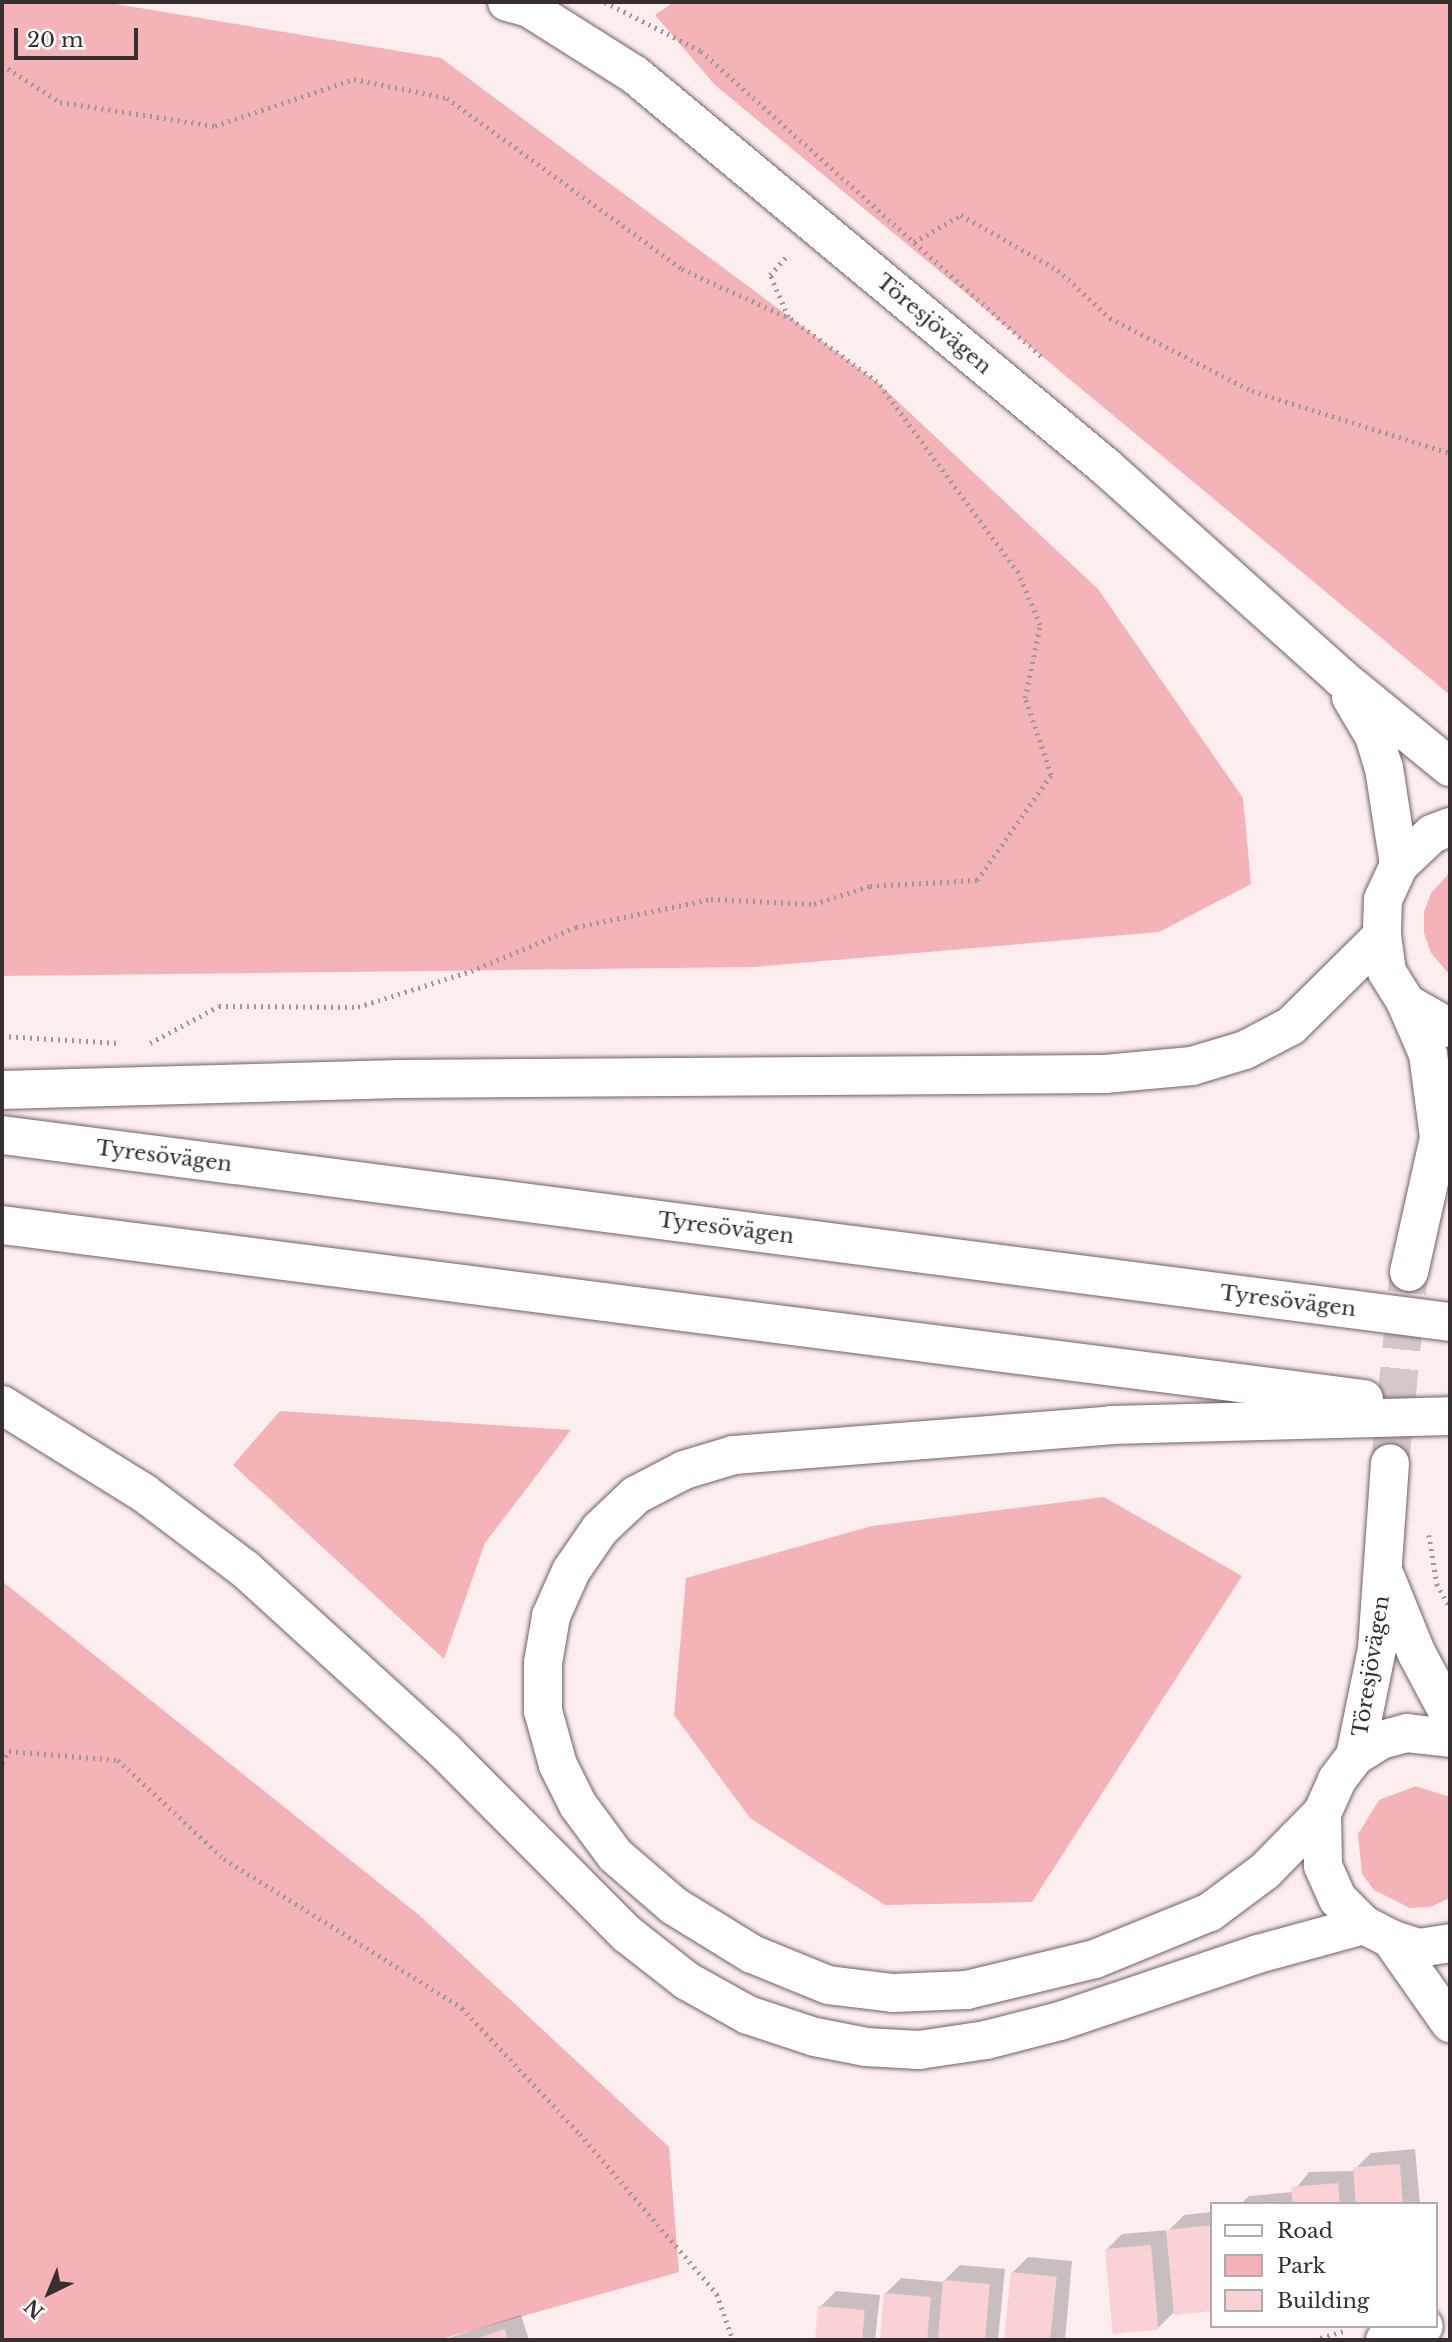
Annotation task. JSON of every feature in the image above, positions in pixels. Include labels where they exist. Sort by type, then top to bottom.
[{"type":"main road","name":"Töresjövägen","points":[[507,2],[529,8],[635,75],[1105,466],[1340,677],[1450,767]]},
{"type":"main road","name":"Töresjövägen","points":[[1340,677],[1377,747],[1394,816],[1399,865]]},
{"type":"main road","points":[[1409,1272],[1444,1127],[1428,1054],[1406,1003],[1387,972],[1382,936],[1383,900],[1399,865],[1432,834],[1450,827]]},
{"type":"main road","points":[[2,1090],[399,1079],[1105,1073],[1192,1066],[1245,1050],[1292,1026],[1382,936]]},
{"type":"main road","points":[[1406,1003],[1450,1028]]},
{"type":"main road","name":"Tyresövägen","points":[[2,1135],[1450,1322]]},
{"type":"main road","points":[[2,1225],[1450,1410]]},
{"type":"main road","points":[[2,1405],[144,1493],[245,1569],[444,1751],[626,1934],[687,1981],[748,2015],[815,2037],[866,2047],[919,2050],[986,2040],[1060,2021],[1258,1954],[1378,1932],[1419,1948],[1450,1943]]},
{"type":"main road","points":[[1450,1416],[1111,1425],[734,1455],[684,1470],[636,1495],[600,1529],[570,1571],[551,1616],[542,1663],[543,1711],[563,1775],[578,1805],[615,1856],[674,1906],[752,1954],[828,1984],[893,1993],[967,1990],[1095,1959],[1210,1912],[1265,1871],[1322,1813],[1337,1780],[1355,1756],[1381,1740],[1407,1733],[1450,1738]]},
{"type":"main road","name":"Töresjövägen","points":[[1355,1756],[1377,1649],[1385,1576],[1390,1463]]},
{"type":"main road","name":"Töresjövägen","points":[[1385,1576],[1416,1652],[1450,1716]]},
{"type":"main road","points":[[1322,1813],[1322,1866],[1338,1899],[1378,1932],[1450,2023]]},
{"type":"main road","points":[[1385,2340],[1418,2328]]},
{"type":"path","points":[[2,65],[60,102],[215,126],[354,79],[447,98],[682,269],[788,317],[877,382],[1018,573],[1040,625],[1024,698],[1051,775],[977,880],[870,886],[814,904],[711,899],[576,927],[471,971],[358,1007],[219,1006],[148,1045]]},
{"type":"path","points":[[915,242],[961,215],[1058,270],[1110,318],[1252,391],[1450,453]]},
{"type":"path","points":[[788,317],[770,275],[814,224]]},
{"type":"path","points":[[2,1037],[134,1044]]},
{"type":"path","points":[[1429,1531],[1437,1584],[1450,1607]]},
{"type":"path","points":[[2,1763],[9,1751],[118,1760],[224,1859],[462,2008],[580,2134],[717,2294],[733,2340]]},
{"type":"path","points":[[1314,2340],[1353,2328]]},
{"type":"green space","points":[[2,2],[104,2],[441,58],[877,382],[1098,589],[1243,798],[1251,884],[1159,932],[754,967],[2,976]]},
{"type":"green space","points":[[674,2],[1450,2],[1450,695],[715,85],[655,15]]},
{"type":"green space","points":[[1450,872],[1450,975],[1431,953],[1424,933],[1424,912],[1431,893]]},
{"type":"green space","points":[[280,1411],[571,1430],[485,1543],[444,1659],[233,1465]]},
{"type":"green space","points":[[1104,1497],[1242,1576],[1032,1902],[885,1905],[750,1818],[674,1715],[686,1578],[872,1526]]},
{"type":"green space","points":[[2,1581],[419,1915],[669,2147],[679,2272],[438,2340],[2,2340]]},
{"type":"green space","points":[[1416,1786],[1450,1797],[1450,1898],[1430,1907],[1410,1908],[1374,1890],[1362,1874],[1358,1834],[1379,1800]]},
{"type":"building","points":[[1400,2164],[1403,2202],[1356,2202],[1353,2167]]},
{"type":"building","points":[[1338,2183],[1340,2202],[1293,2202],[1291,2187]]},
{"type":"building","points":[[1210,2225],[1210,2311],[1174,2315],[1166,2230]]},
{"type":"building","points":[[1151,2245],[1158,2330],[1113,2334],[1105,2249]]},
{"type":"building","points":[[1011,2272],[1057,2277],[1050,2340],[1004,2340]]},
{"type":"building","points":[[943,2280],[990,2284],[985,2340],[938,2340]]},
{"type":"building","points":[[884,2293],[931,2297],[927,2340],[880,2340]]},
{"type":"building","points":[[818,2306],[865,2310],[862,2340],[815,2340]]},
{"type":"building","points":[[505,2329],[508,2340],[473,2340]]},
{"type":"tunnel","points":[[1390,1463],[1409,1272]]}]
